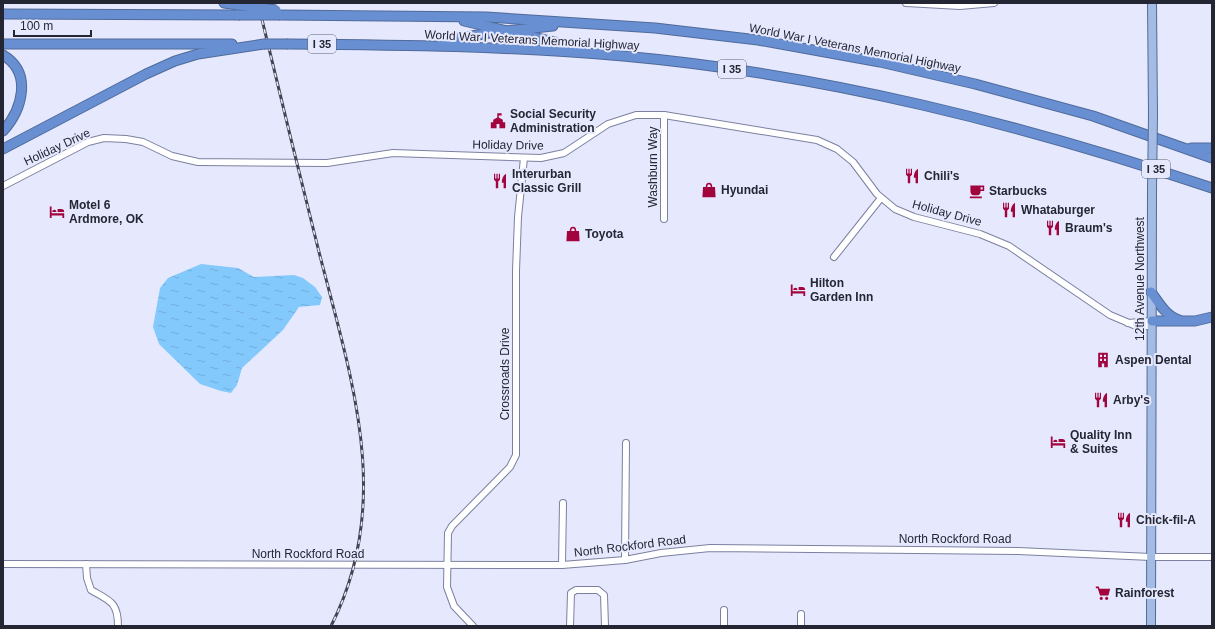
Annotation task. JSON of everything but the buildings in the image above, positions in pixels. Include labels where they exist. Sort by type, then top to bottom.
[{"type":"highway","points":[[224,3],[280,13]]},
{"type":"highway","name":"World War I Veterans Memorial Highway","points":[[3,14],[238,15],[280,13],[435,16],[655,28],[758,40],[920,71],[1093,116],[1212,158]]},
{"type":"highway","points":[[435,16],[566,45],[624,56]]},
{"type":"highway","points":[[427,45],[506,31],[563,26],[612,26]]},
{"type":"highway","name":"World War I Veterans Memorial Highway","points":[[3,44],[427,45],[503,47],[624,56],[767,75],[938,108],[1028,130],[1141,164],[1212,188]]},
{"type":"highway","points":[[3,148],[163,66],[198,54],[247,45]]},
{"type":"highway","points":[[3,55],[16,68],[20,78],[22,90],[17,111],[3,132]]},
{"type":"highway","points":[[1181,148],[1212,148]]},
{"type":"highway","points":[[1151,292],[1169,315],[1184,322]]},
{"type":"highway","points":[[1152,324],[1212,318]]},
{"type":"highway","points":[[1152,324],[1192,326],[1212,324]]},
{"type":"main road","name":"12th Avenue Northwest","points":[[1150,626],[1153,114],[1152,7]]},
{"type":"street","points":[[906,3],[960,6],[994,3]]},
{"type":"street","points":[[1147,3],[1152,7]]},
{"type":"street","name":"Holiday Drive","points":[[3,186],[88,142],[104,138],[126,139],[142,142],[172,156],[196,162],[327,163],[394,153],[541,158],[564,153],[602,128],[624,118],[636,115],[664,115],[782,133],[827,143],[853,162],[881,198],[895,209],[914,217],[977,233],[1009,246],[1110,315],[1136,326],[1152,324]]},
{"type":"street","name":"Washburn Way","points":[[664,115],[664,220]]},
{"type":"street","name":"Crossroads Drive","points":[[473,626],[454,606],[447,587],[448,533],[452,526],[510,467],[516,455],[516,263],[518,217],[524,158]]},
{"type":"street","points":[[834,257],[881,198]]},
{"type":"street","points":[[625,560],[626,443]]},
{"type":"street","points":[[562,565],[563,503]]},
{"type":"street","name":"North Rockford Road","points":[[3,564],[562,565],[625,560],[661,552],[710,548],[1018,551],[1151,557],[1212,557]]},
{"type":"street","points":[[86,564],[87,578],[91,590],[112,602],[116,608],[118,626]]},
{"type":"street","points":[[570,626],[572,594],[576,590],[598,590],[604,595],[605,626]]},
{"type":"street","points":[[724,610],[724,626]]},
{"type":"street","points":[[801,614],[801,626]]},
{"type":"water","points":[[201,264],[238,268],[254,277],[294,275],[303,278],[315,287],[322,297],[320,305],[299,307],[283,330],[242,368],[237,385],[231,393],[200,384],[159,344],[153,327],[160,288],[168,278]]},
{"type":"railway","points":[[258,3],[342,340],[353,388],[360,435],[364,483],[361,531],[350,578],[331,626]]},
{"type":"place","name":"Social Security Administration","points":[[498,121]]},
{"type":"place","name":"Chili's","points":[[912,176]]},
{"type":"place","name":"Interurban Classic Grill","points":[[500,181]]},
{"type":"place","name":"Hyundai","points":[[709,190]]},
{"type":"place","name":"Starbucks","points":[[977,191]]},
{"type":"place","name":"Whataburger","points":[[1009,210]]},
{"type":"place","name":"Motel 6 Ardmore, OK","points":[[57,212]]},
{"type":"place","name":"Braum's","points":[[1053,228]]},
{"type":"place","name":"Toyota","points":[[573,234]]},
{"type":"place","name":"Hilton Garden Inn","points":[[798,290]]},
{"type":"place","name":"Aspen Dental","points":[[1103,360]]},
{"type":"place","name":"Arby's","points":[[1101,400]]},
{"type":"place","name":"Quality Inn & Suites","points":[[1058,442]]},
{"type":"place","name":"Chick-fil-A","points":[[1124,520]]},
{"type":"place","name":"Rainforest","points":[[1103,593]]}]
